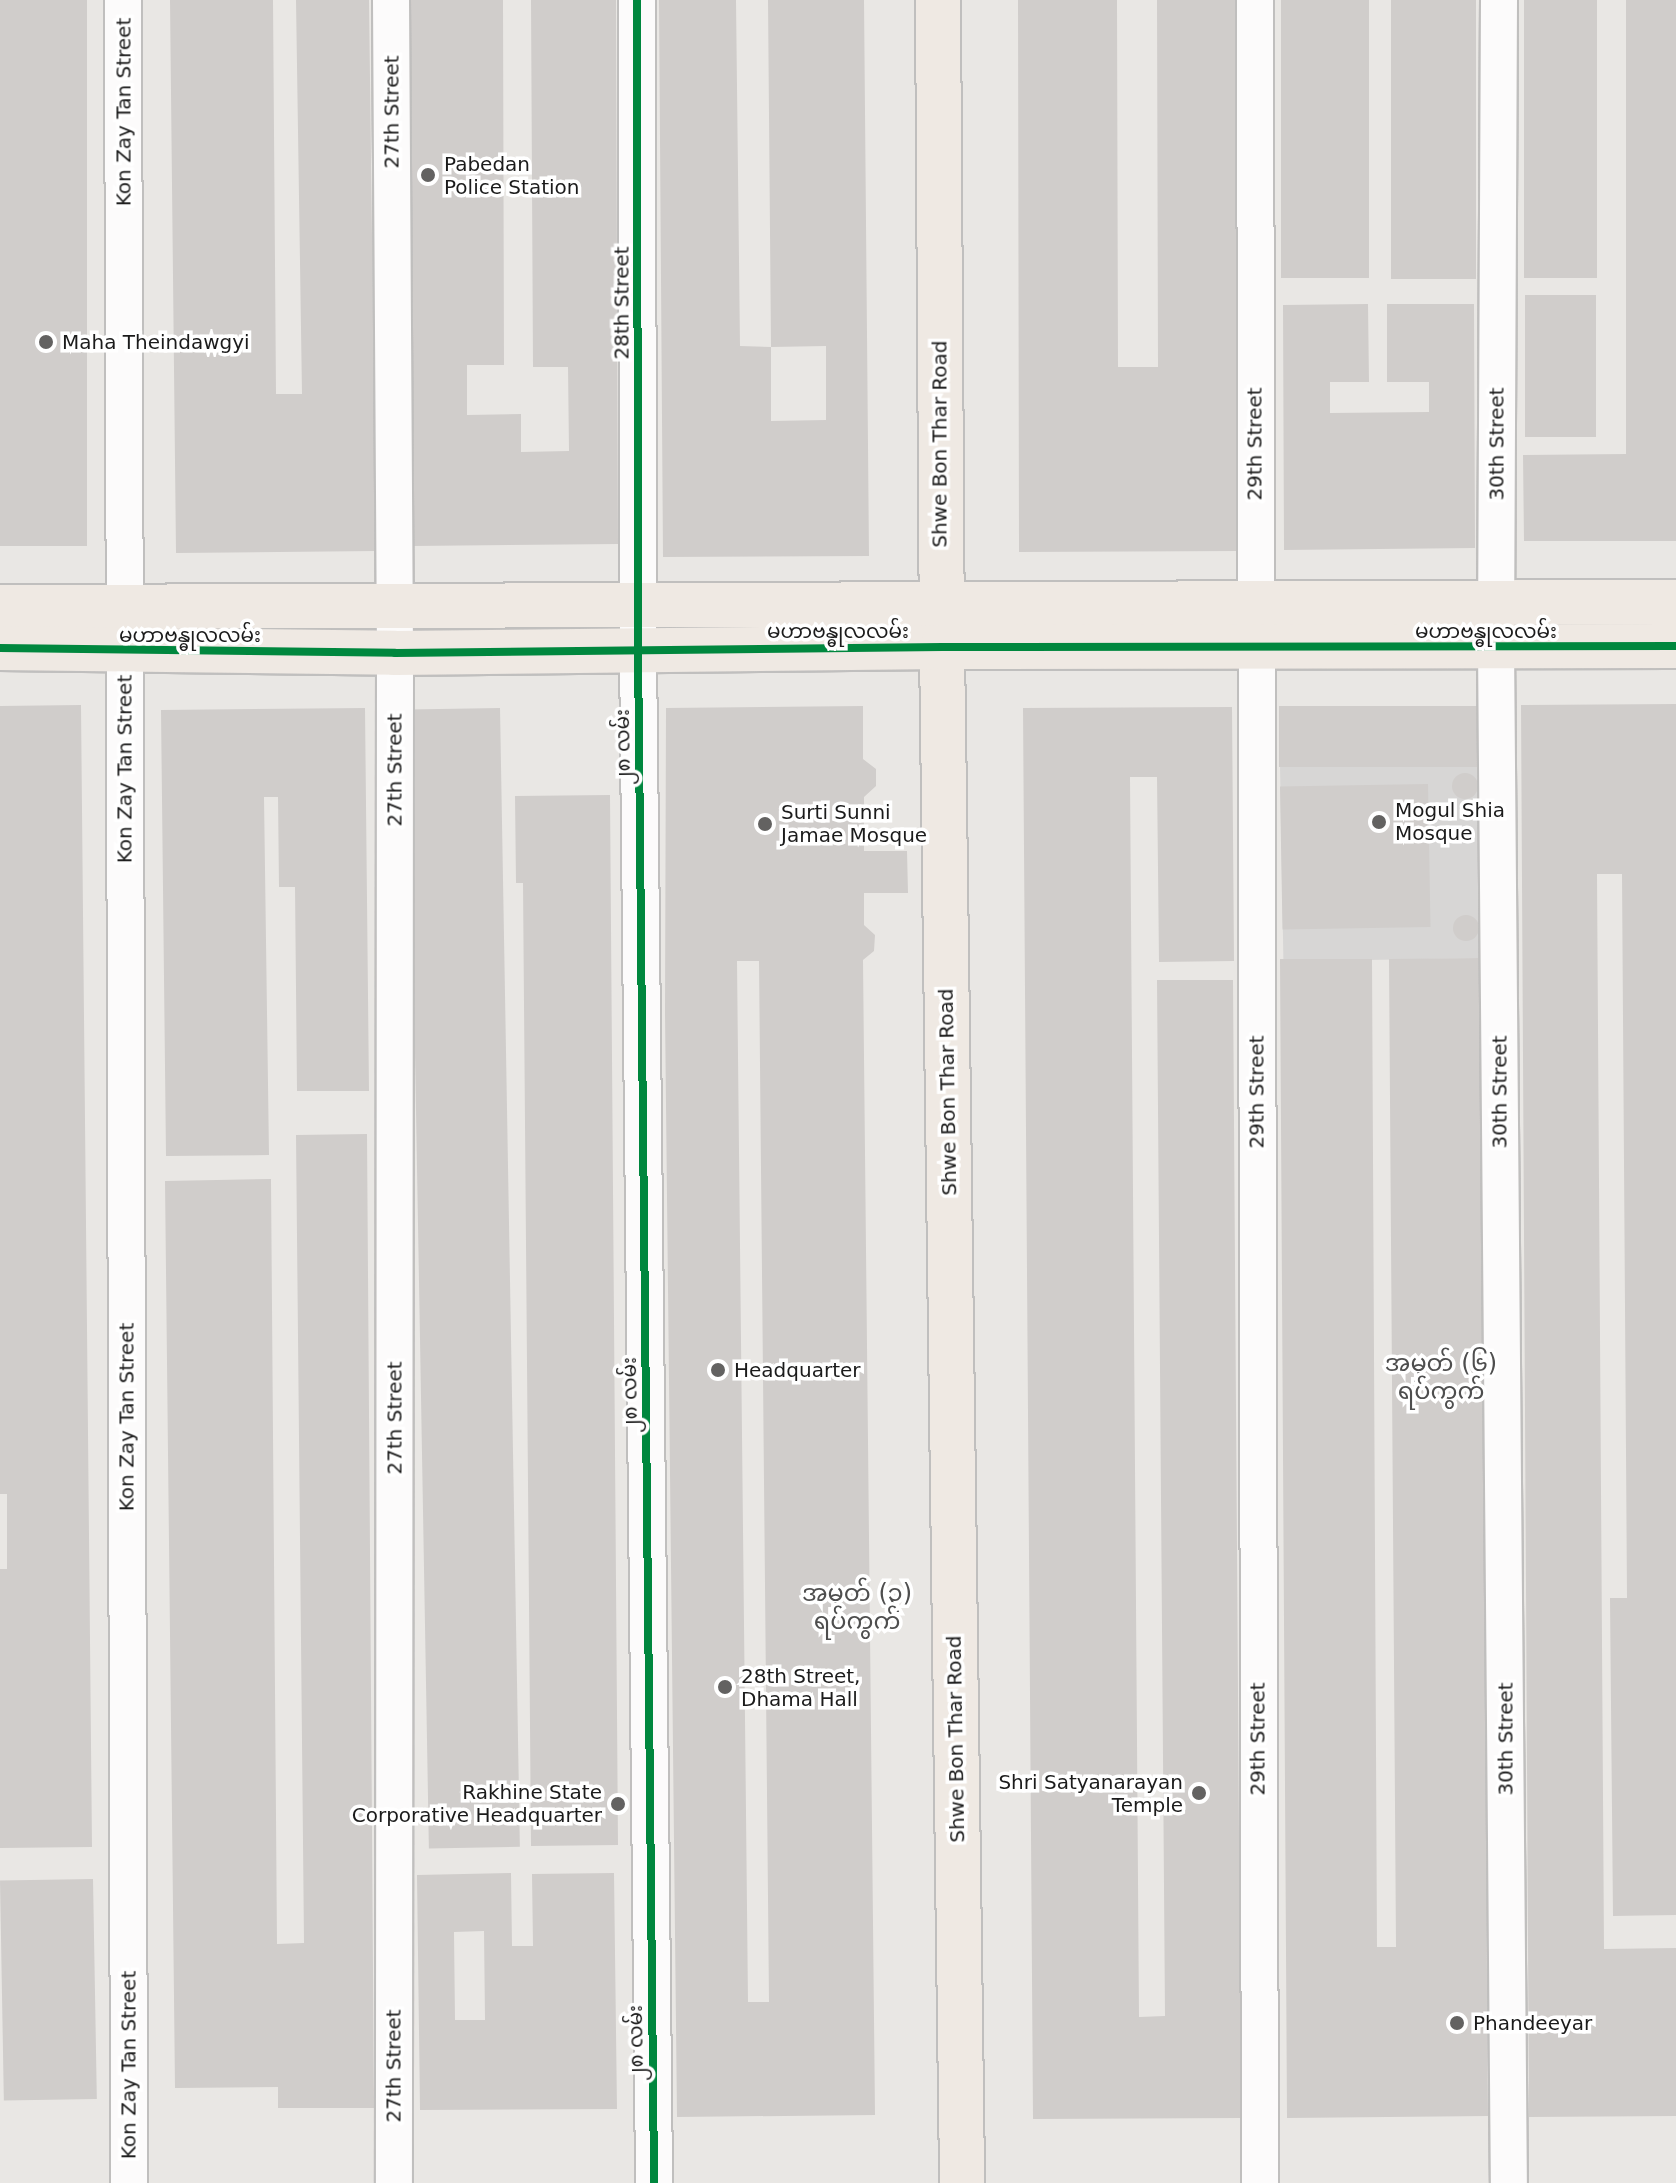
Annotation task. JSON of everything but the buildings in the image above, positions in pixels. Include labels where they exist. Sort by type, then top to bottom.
[{"type":"main road","name":"Shwe Bon Thar Road","points":[[938,0],[942,626],[962,2183]]},
{"type":"main road","name":"မဟာဗန္ဓုလလမ်း","points":[[0,648],[125,630],[395,608],[638,628],[942,626],[1255,604],[1676,602]]},
{"type":"main road","name":"မဟာဗန္ဓုလလမ်း","points":[[0,607],[125,630],[395,653],[638,628]]},
{"type":"main road","name":"မဟာဗန္ဓုလလမ်း","points":[[942,626],[1256,647],[1676,646]]},
{"type":"street","name":"Kon Zay Tan Street","points":[[123,0],[129,2183]]},
{"type":"street","name":"27th Street","points":[[391,0],[395,608],[394,2183]]},
{"type":"street","name":"28th Street","points":[[637,0],[638,628]]},
{"type":"street","name":"29th Street","points":[[1255,0],[1260,2183]]},
{"type":"street","name":"30th Street","points":[[1499,0],[1496,646],[1509,2183]]},
{"type":"street","name":"၂၈ လမ်း","points":[[638,628],[654,2183]]},
{"type":"shaded area","name":"Mogul Shia Mosque","points":[[1477,706],[1481,958],[1283,961],[1279,709]]},
{"type":"cycle path","points":[[637,0],[638,649],[654,2183]]},
{"type":"cycle path","points":[[0,648],[395,653],[942,647],[1676,646]]},
{"type":"place","name":"Pabedan Police Station","points":[[428,175]]},
{"type":"place","name":"Maha Theindawgyi","points":[[46,342]]},
{"type":"place","name":"Mogul Shia Mosque","points":[[1379,822]]},
{"type":"place","name":"Surti Sunni Jamae Mosque","points":[[765,824]]},
{"type":"place","name":"Headquarter","points":[[718,1370]]},
{"type":"place","name":"28th Street, Dhama Hall","points":[[725,1687]]},
{"type":"place","name":"Shri Satyanarayan Temple","points":[[1199,1793]]},
{"type":"place","name":"Rakhine State Corporative Headquarter","points":[[618,1804]]},
{"type":"place","name":"Phandeeyar","points":[[1457,2023]]},
{"type":"district","name":"အမှတ် (၆) ရပ်ကွက်","points":[[1441,1378]]},
{"type":"district","name":"အမှတ် (၃) ရပ်ကွက်","points":[[857,1608]]}]
